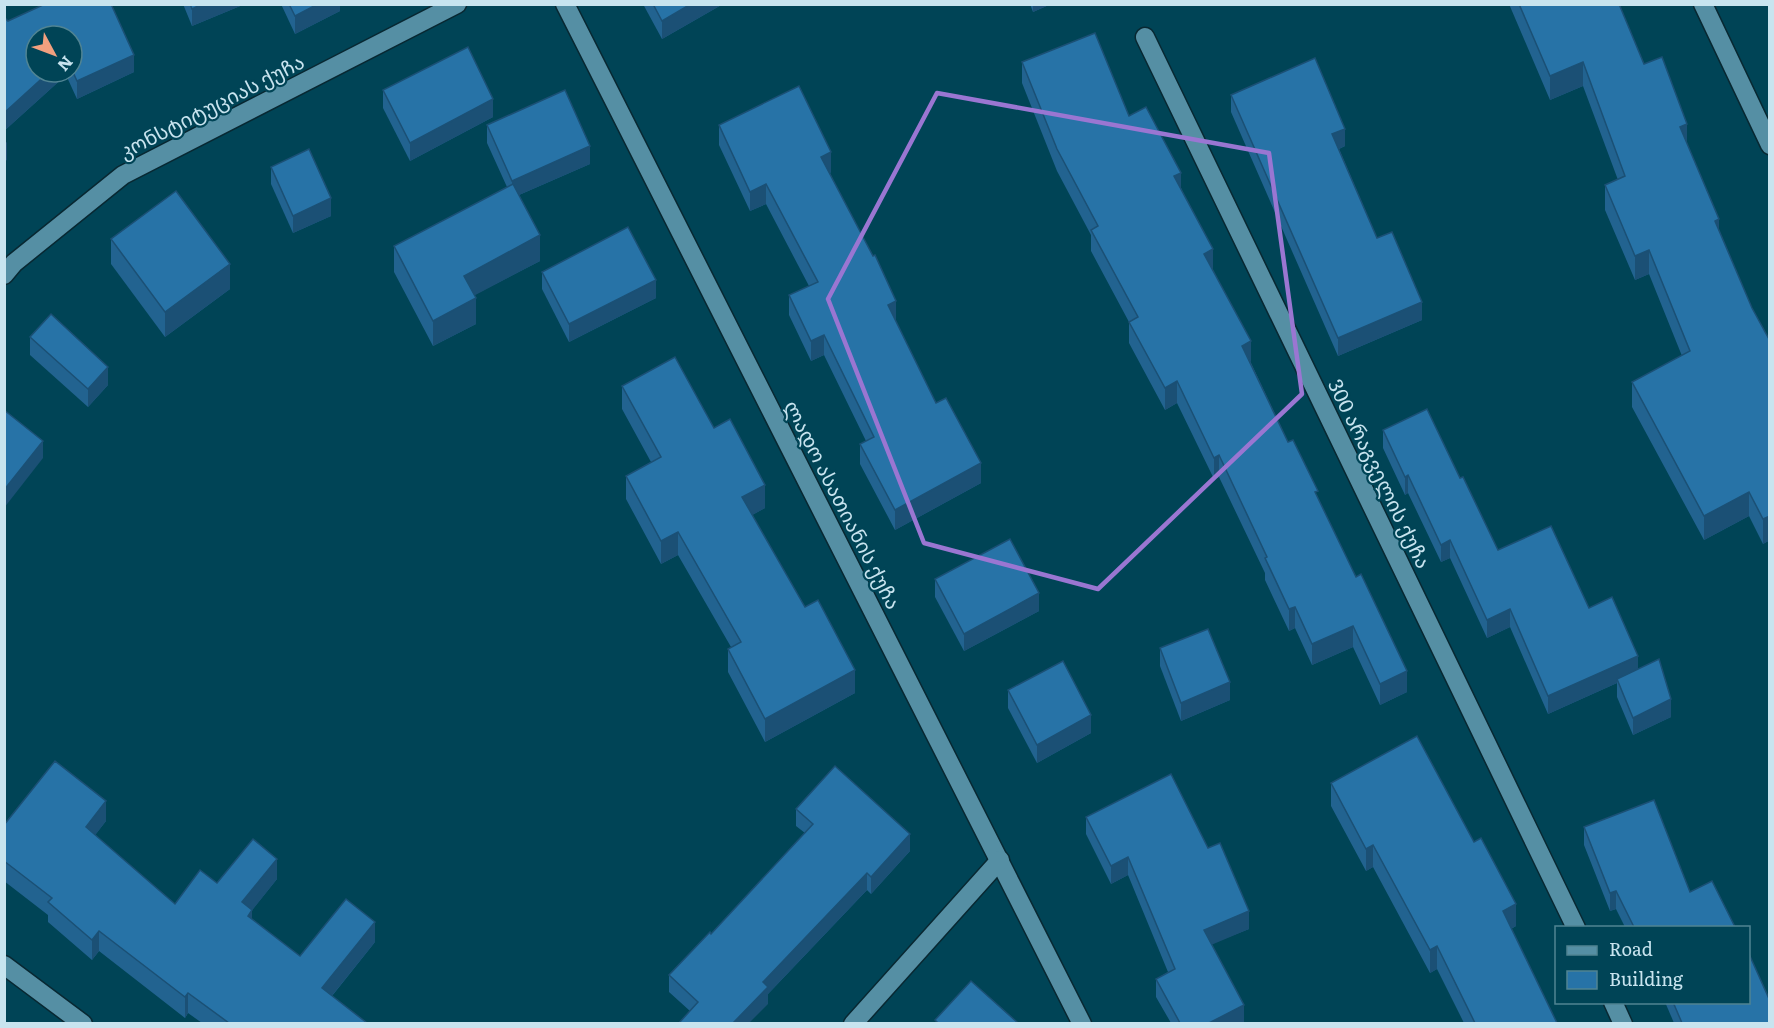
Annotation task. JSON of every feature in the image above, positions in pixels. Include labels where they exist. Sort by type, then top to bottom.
[{"type":"street","name":"კონსტიტუციას ქუჩა","points":[[4,276],[14,263],[123,175],[457,4]]},
{"type":"street","name":"ლადო ასათიანის ქუჩა","points":[[565,4],[1082,1023]]},
{"type":"street","points":[[1703,4],[1770,145]]},
{"type":"street","name":"300 არაგველის ქუჩა","points":[[1145,37],[1576,926]]},
{"type":"street","points":[[853,1023],[1000,860]]},
{"type":"street","points":[[4,965],[83,1023]]},
{"type":"street","points":[[1614,1004],[1623,1023]]},
{"type":"highlighted area","points":[[937,93],[1269,153],[1302,394],[1098,589],[924,543],[828,299]]},
{"type":"building","points":[[45,4],[111,4],[134,55],[84,78],[84,24],[24,24],[24,84],[36,84],[4,113],[4,19],[8,21]]},
{"type":"building","points":[[190,4],[202,4],[192,9]]},
{"type":"building","points":[[289,4],[318,4],[295,16]]},
{"type":"building","points":[[653,4],[691,4],[662,21]]},
{"type":"building","points":[[1519,4],[1619,4],[1644,64],[1662,57],[1687,124],[1680,127],[1719,219],[1715,221],[1752,308],[1770,341],[1770,516],[1763,519],[1749,492],[1704,516],[1632,382],[1690,351],[1649,250],[1635,256],[1605,185],[1625,176],[1583,62],[1550,76]]},
{"type":"building","points":[[1095,33],[1129,116],[1146,107],[1181,173],[1174,176],[1213,249],[1204,254],[1251,341],[1242,346],[1288,442],[1293,440],[1356,577],[1361,574],[1407,671],[1380,684],[1353,626],[1312,644],[1295,607],[1289,609],[1219,455],[1214,458],[1177,381],[1165,388],[1129,322],[1138,317],[1091,230],[1098,226],[1057,149],[1022,62]]},
{"type":"building","points":[[468,47],[493,99],[410,143],[383,90]]},
{"type":"building","points":[[1315,58],[1345,129],[1332,134],[1377,238],[1392,232],[1422,302],[1338,338],[1231,95]]},
{"type":"building","points":[[799,86],[831,152],[821,157],[873,256],[875,255],[896,301],[888,305],[936,403],[946,398],[981,463],[895,510],[860,444],[874,437],[824,335],[811,341],[789,295],[818,282],[766,184],[750,192],[719,125]]},
{"type":"building","points":[[565,90],[590,146],[512,181],[487,125]]},
{"type":"building","points":[[309,149],[331,198],[293,216],[271,167]]},
{"type":"building","points":[[513,184],[540,235],[464,276],[476,298],[433,321],[394,246]]},
{"type":"building","points":[[176,191],[230,264],[165,312],[111,239]]},
{"type":"building","points":[[628,227],[656,280],[569,324],[542,272]]},
{"type":"building","points":[[51,314],[108,367],[88,389],[30,337]]},
{"type":"building","points":[[675,357],[714,428],[730,419],[765,485],[742,497],[805,607],[818,600],[855,670],[765,719],[728,649],[741,642],[678,532],[661,541],[626,476],[661,457],[622,386]]},
{"type":"building","points":[[1427,409],[1498,550],[1551,526],[1589,608],[1612,597],[1638,656],[1548,696],[1510,609],[1487,620],[1450,540],[1441,545],[1408,475],[1405,477],[1383,430]]},
{"type":"building","points":[[4,410],[43,441],[4,490]]},
{"type":"building","points":[[1010,539],[1039,593],[964,634],[935,579]]},
{"type":"building","points":[[1208,629],[1230,682],[1181,703],[1160,648]]},
{"type":"building","points":[[1659,659],[1671,699],[1633,718],[1617,679]]},
{"type":"building","points":[[1063,661],[1091,715],[1037,745],[1008,690]]},
{"type":"building","points":[[1417,736],[1474,842],[1481,838],[1516,904],[1503,911],[1557,1023],[1475,1023],[1437,946],[1430,950],[1373,845],[1366,849],[1331,783]]},
{"type":"building","points":[[55,761],[106,801],[86,827],[175,904],[200,870],[217,883],[253,839],[277,859],[242,902],[252,910],[248,916],[300,956],[346,899],[375,922],[322,988],[367,1023],[229,1023],[188,993],[185,997],[99,931],[92,940],[48,902],[52,898],[4,861],[4,825]]},
{"type":"building","points":[[835,766],[910,834],[871,877],[867,873],[763,982],[768,987],[733,1023],[679,1023],[698,1002],[669,975],[710,932],[711,934],[813,824],[796,809]]},
{"type":"building","points":[[1171,774],[1208,848],[1220,843],[1249,911],[1204,930],[1244,1005],[1209,1023],[1180,1023],[1156,979],[1175,969],[1128,857],[1111,866],[1086,817]]},
{"type":"building","points":[[1654,800],[1690,892],[1712,881],[1734,926],[1634,926],[1616,891],[1610,893],[1584,827]]},
{"type":"building","points":[[1750,956],[1770,1001],[1770,1023],[1682,1023],[1674,1004],[1750,1004]]},
{"type":"building","points":[[971,981],[1018,1023],[938,1023],[935,1020]]}]
